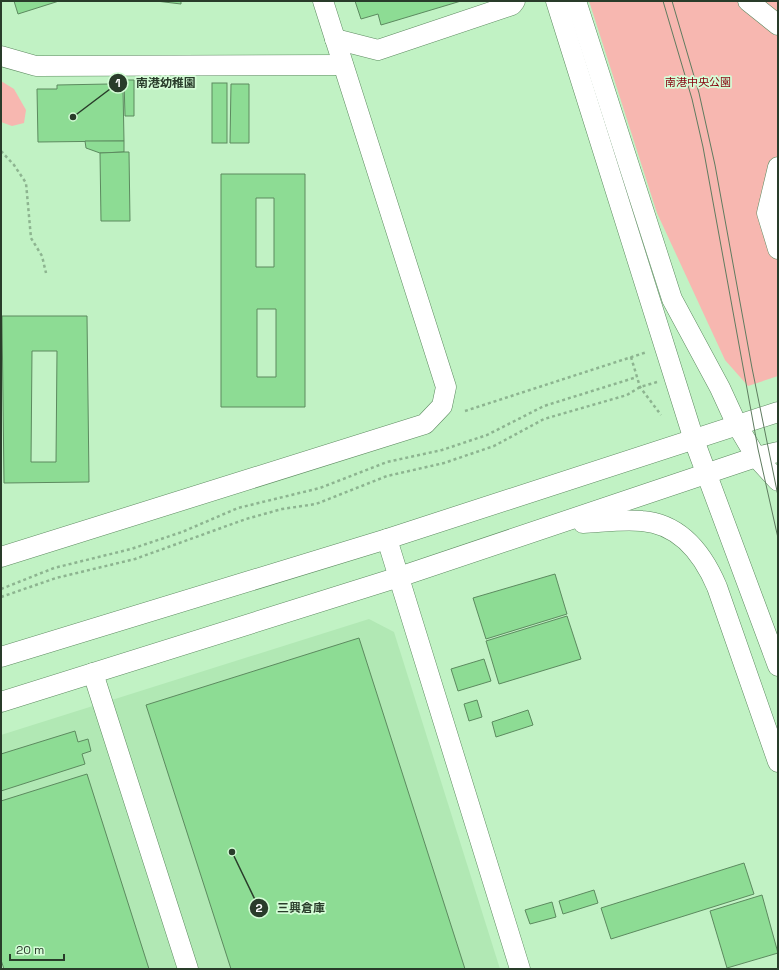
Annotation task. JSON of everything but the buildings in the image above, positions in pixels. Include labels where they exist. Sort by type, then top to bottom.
[{"type":"street","points":[[1,557],[425,424],[442,406],[446,387],[342,65],[323,1]]},
{"type":"street","points":[[335,40],[378,50],[512,5],[515,1]]},
{"type":"street","points":[[556,1],[694,440],[708,474],[778,666]]},
{"type":"street","points":[[576,1],[672,299],[720,388],[737,425],[756,457],[778,481]]},
{"type":"street","points":[[748,1],[778,25]]},
{"type":"street","points":[[1,56],[36,66],[342,65]]},
{"type":"street","points":[[778,167],[767,213],[778,249]]},
{"type":"street","points":[[1,657],[387,538],[778,412]]},
{"type":"street","points":[[1,702],[399,577],[756,457],[778,452]]},
{"type":"street","points":[[562,523],[643,521],[669,528],[688,540],[709,568],[717,587],[778,762]]},
{"type":"street","points":[[387,538],[520,969]]},
{"type":"street","points":[[93,673],[188,969]]},
{"type":"path","points":[[1,151],[14,165],[26,184],[31,238],[42,256],[46,273]]},
{"type":"path","points":[[464,411],[649,351]]},
{"type":"path","points":[[631,357],[640,387],[661,415]]},
{"type":"path","points":[[1,589],[54,568],[131,549],[182,532],[238,508],[320,488],[387,462],[449,447],[487,435],[544,406],[637,377]]},
{"type":"path","points":[[1,597],[56,578],[135,560],[246,519],[282,509],[316,504],[387,476],[444,463],[494,446],[544,419],[627,395],[640,387],[659,381]]},
{"type":"shaded area","points":[[369,619],[394,632],[500,969],[1,969],[1,735]]},
{"type":"green space","name":"南港中央公園","points":[[589,1],[778,1],[778,376],[748,386],[725,360],[657,213]]},
{"type":"green space","points":[[1,81],[14,89],[26,110],[24,123],[12,126],[1,122]]},
{"type":"tram line","points":[[663,1],[692,99],[703,147],[758,449],[778,538]]},
{"type":"tram line","points":[[672,1],[699,93],[715,165],[752,368],[778,496]]},
{"type":"place","name":"南港幼稚園","points":[[73,117]]},
{"type":"place","name":"三興倉庫","points":[[232,852]]}]
